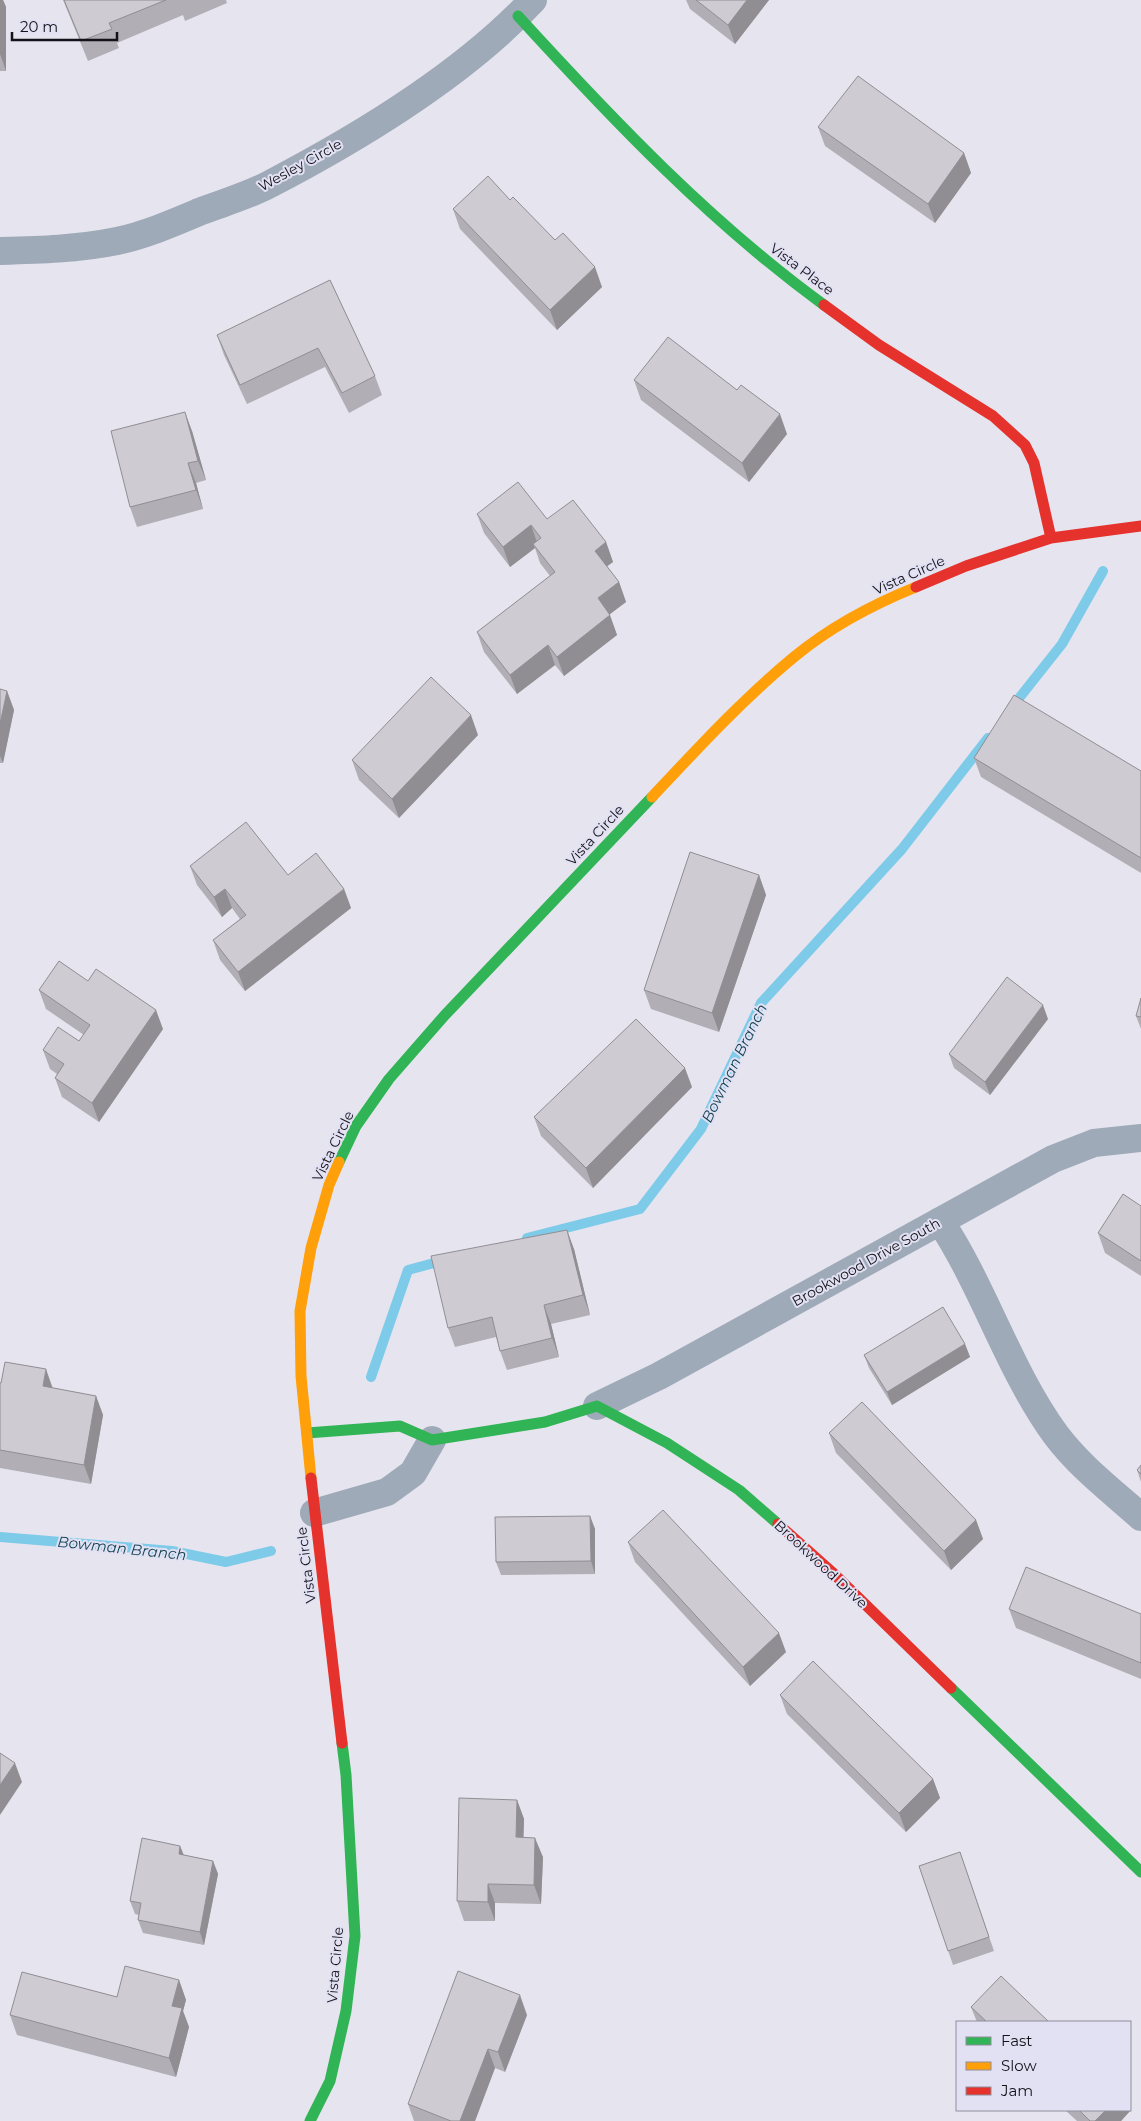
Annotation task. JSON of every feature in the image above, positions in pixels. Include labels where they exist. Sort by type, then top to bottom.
[{"type":"street","name":"Wesley Circle","points":[[0,251],[68,249],[118,241],[158,228],[268,185],[381,120],[465,62],[526,8]]},
{"type":"street","name":"Vista Place","points":[[526,8],[605,112],[701,205],[776,270],[879,345],[993,416],[1025,445],[1034,463],[1044,497],[1051,538]]},
{"type":"street","name":"Vista Circle","points":[[310,2121],[330,2081],[346,2010],[355,1936],[346,1775],[306,1433],[300,1311],[310,1248],[329,1185],[356,1126],[389,1079],[445,1015],[714,732],[794,657],[836,628],[898,594],[966,566],[1051,538],[1141,526]]},
{"type":"street","name":"Brookwood Drive South","points":[[597,1406],[659,1376],[1053,1159],[1094,1143],[1141,1138]]},
{"type":"street","points":[[940,1221],[962,1254],[1025,1387],[1057,1436],[1079,1462],[1141,1518]]},
{"type":"street","points":[[306,1433],[400,1426],[432,1440],[545,1422],[597,1406]]},
{"type":"street","name":"Brookwood Drive","points":[[597,1406],[668,1443],[739,1490],[832,1572],[1141,1872]]},
{"type":"street","points":[[314,1513],[387,1492],[413,1473],[432,1440]]},
{"type":"building","points":[[64,0],[166,0],[109,23],[112,29],[81,41]]},
{"type":"building","points":[[696,0],[747,0],[728,25]]},
{"type":"building","points":[[858,76],[964,153],[928,204],[818,127]]},
{"type":"building","points":[[488,176],[510,200],[513,197],[555,240],[563,233],[595,267],[550,310],[453,209]]},
{"type":"building","points":[[330,280],[375,376],[342,393],[318,348],[240,385],[217,335]]},
{"type":"building","points":[[668,337],[737,390],[741,385],[780,414],[742,463],[634,380]]},
{"type":"building","points":[[185,412],[198,461],[188,463],[196,490],[130,507],[111,431]]},
{"type":"building","points":[[518,482],[547,519],[573,500],[606,542],[595,551],[619,582],[598,598],[610,615],[557,657],[548,645],[510,675],[477,632],[555,572],[533,544],[541,538],[531,525],[503,547],[477,514]]},
{"type":"building","points":[[431,677],[471,715],[392,799],[352,760]]},
{"type":"building","points":[[0,689],[7,691],[0,724]]},
{"type":"building","points":[[1014,695],[1141,771],[1141,858],[974,758]]},
{"type":"building","points":[[246,822],[288,875],[316,853],[344,889],[238,972],[213,940],[246,915],[225,889],[214,897],[190,866]]},
{"type":"building","points":[[690,852],[759,875],[712,1013],[644,990]]},
{"type":"building","points":[[59,961],[88,981],[96,969],[156,1010],[92,1103],[55,1078],[64,1064],[43,1050],[58,1027],[79,1041],[90,1025],[39,990]]},
{"type":"building","points":[[1007,977],[1043,1005],[985,1082],[949,1054]]},
{"type":"building","points":[[1141,998],[1141,1017],[1136,1016]]},
{"type":"building","points":[[636,1019],[685,1068],[586,1168],[534,1117]]},
{"type":"building","points":[[1123,1194],[1141,1206],[1141,1261],[1098,1233]]},
{"type":"building","points":[[567,1230],[583,1295],[544,1305],[552,1338],[500,1351],[492,1317],[448,1328],[431,1256]]},
{"type":"building","points":[[943,1307],[965,1344],[887,1392],[864,1355]]},
{"type":"building","points":[[5,1362],[46,1369],[43,1386],[96,1396],[84,1465],[0,1450],[0,1383]]},
{"type":"building","points":[[862,1402],[976,1520],[944,1551],[829,1433]]},
{"type":"building","points":[[1141,1465],[1141,1474],[1137,1470]]},
{"type":"building","points":[[663,1510],[779,1633],[743,1667],[628,1542]]},
{"type":"building","points":[[590,1516],[591,1561],[496,1562],[495,1517]]},
{"type":"building","points":[[1026,1567],[1141,1614],[1141,1663],[1009,1609]]},
{"type":"building","points":[[813,1661],[933,1779],[899,1813],[780,1695]]},
{"type":"building","points":[[0,1753],[15,1763],[0,1785]]},
{"type":"building","points":[[459,1798],[517,1800],[516,1837],[535,1838],[534,1885],[488,1884],[488,1902],[457,1901]]},
{"type":"building","points":[[142,1838],[180,1846],[179,1854],[213,1861],[200,1932],[138,1920],[141,1903],[130,1901]]},
{"type":"building","points":[[960,1852],[989,1937],[948,1951],[919,1866]]},
{"type":"building","points":[[125,1966],[179,1980],[172,2006],[182,2008],[169,2058],[10,2015],[22,1972],[117,1997]]},
{"type":"building","points":[[458,1971],[520,1995],[498,2052],[488,2049],[460,2121],[451,2121],[408,2104]]},
{"type":"building","points":[[1001,1976],[1048,2021],[986,2021],[971,2007]]},
{"type":"building","points":[[1080,2111],[1105,2111],[1095,2121],[1090,2121]]},
{"type":"waterway","name":"Bowman Branch","points":[[1012,707],[1062,644],[1103,571]]},
{"type":"waterway","name":"Bowman Branch","points":[[527,1238],[640,1209],[701,1129],[761,1003],[902,849],[988,738]]},
{"type":"waterway","name":"Bowman Branch","points":[[371,1377],[408,1270],[445,1260]]},
{"type":"waterway","name":"Bowman Branch","points":[[0,1537],[172,1551],[226,1562],[271,1551]]},
{"type":"traffic: fast","points":[[518,16],[590,93],[702,205],[782,273],[824,305]]},
{"type":"traffic: fast","points":[[339,1162],[356,1126],[389,1079],[445,1015],[652,797]]},
{"type":"traffic: fast","points":[[307,1433],[400,1426],[432,1440],[545,1422],[597,1406],[667,1443],[739,1490],[778,1524]]},
{"type":"traffic: fast","points":[[951,1688],[1141,1872]]},
{"type":"traffic: fast","points":[[310,2121],[330,2081],[346,2011],[355,1936],[346,1775],[342,1743]]},
{"type":"traffic: slow","points":[[652,797],[739,707],[794,657],[852,617],[916,587]]},
{"type":"traffic: slow","points":[[311,1478],[301,1376],[300,1311],[311,1248],[329,1185],[339,1162]]},
{"type":"traffic: jam","points":[[824,305],[879,345],[993,416],[1025,445],[1034,463],[1051,538]]},
{"type":"traffic: jam","points":[[916,587],[966,566],[1051,538],[1141,526]]},
{"type":"traffic: jam","points":[[311,1478],[342,1743]]},
{"type":"traffic: jam","points":[[778,1524],[832,1572],[951,1688]]}]
